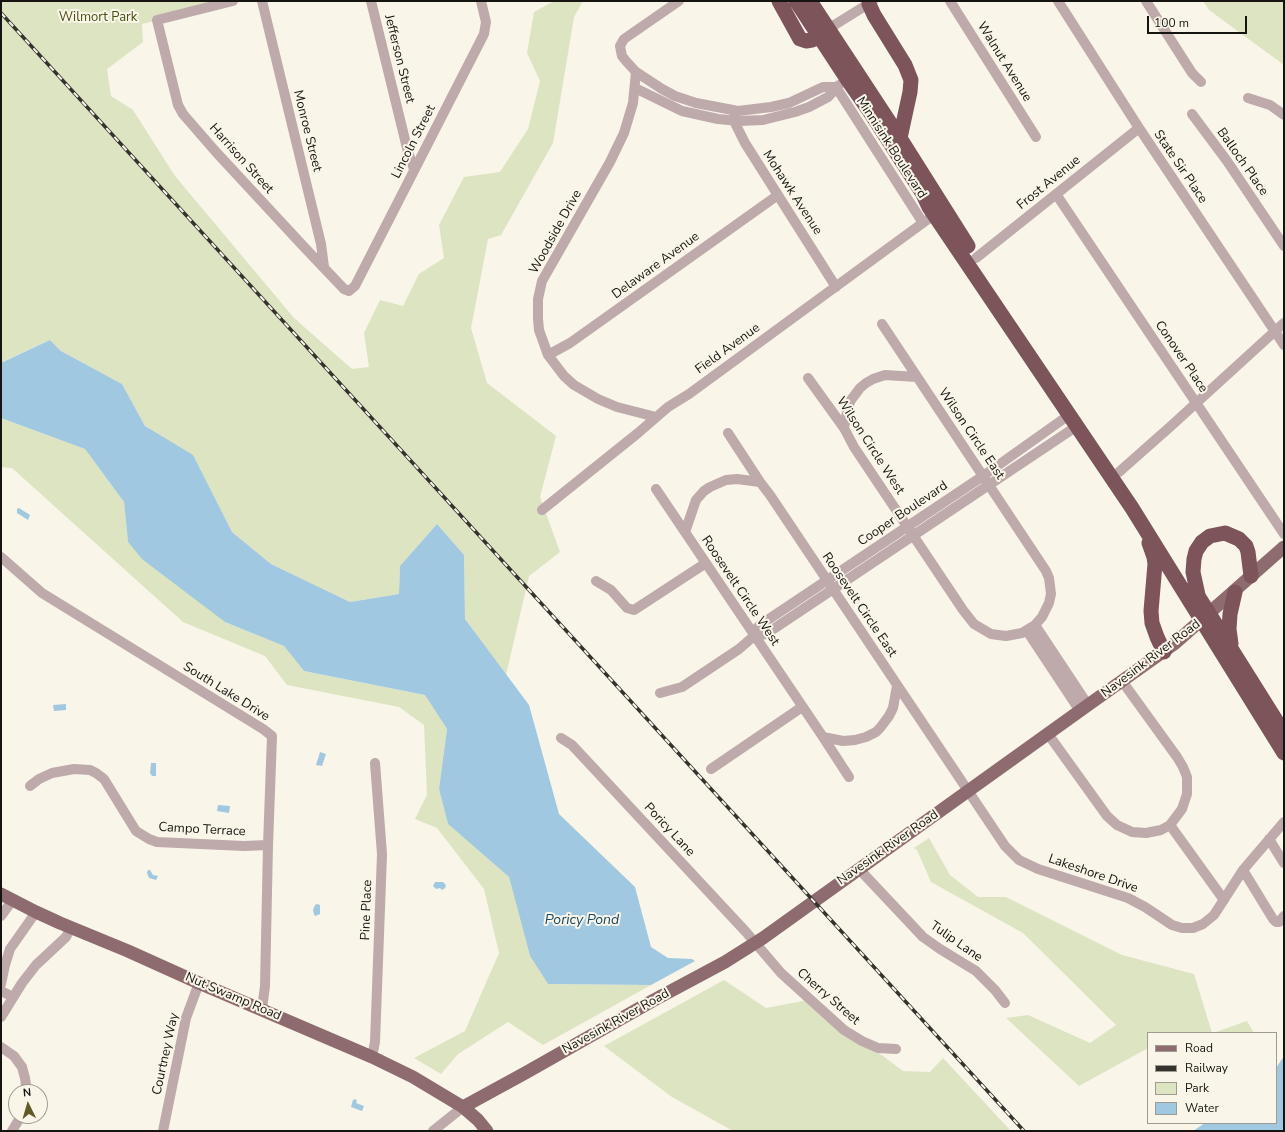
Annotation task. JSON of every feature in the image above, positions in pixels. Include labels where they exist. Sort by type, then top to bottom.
[{"type":"highway","points":[[778,1],[800,39],[812,40],[824,33]]},
{"type":"highway","points":[[796,1],[824,33],[900,138],[990,281],[1119,472],[1198,595]]},
{"type":"highway","points":[[810,1],[824,33],[841,83],[870,112],[929,218],[1073,420],[1206,618],[1284,753]]},
{"type":"highway","points":[[871,2],[874,15],[905,65],[911,80],[910,92],[900,138]]},
{"type":"highway","points":[[1143,525],[1155,564],[1151,611],[1152,623],[1164,652]]},
{"type":"highway","points":[[1251,576],[1248,552],[1246,546],[1239,539],[1225,533],[1210,536],[1202,542],[1196,551],[1193,572],[1198,595],[1206,618],[1231,647],[1284,733]]},
{"type":"highway","points":[[1231,647],[1230,623],[1235,592]]},
{"type":"main road","name":"Navesink River Road","points":[[463,1106],[725,962],[755,943],[1164,652],[1206,618],[1284,546]]},
{"type":"main road","name":"Nut Swamp Road","points":[[7,897],[36,912],[372,1057],[413,1077],[463,1106],[488,1131]]},
{"type":"street","name":"Harrison Street","points":[[232,1],[157,20],[180,110],[216,152],[344,289],[349,291]]},
{"type":"street","name":"Monroe Street","points":[[262,1],[321,244],[324,267]]},
{"type":"street","name":"Jefferson Street","points":[[371,1],[408,152],[414,169]]},
{"type":"street","name":"Lincoln Street","points":[[349,291],[355,286],[484,34],[486,22],[481,1]]},
{"type":"street","points":[[679,1],[637,29],[622,41],[620,51],[622,56],[636,72],[675,96],[734,116]]},
{"type":"street","name":"Walnut Avenue","points":[[950,1],[1036,137]]},
{"type":"street","name":"State Sir Place","points":[[1058,1],[1139,128],[1284,345]]},
{"type":"street","points":[[1146,1],[1192,73],[1201,82]]},
{"type":"street","points":[[824,33],[871,2]]},
{"type":"street","name":"Woodside Drive","points":[[636,72],[636,88],[632,110],[624,133],[613,156],[542,281],[538,299],[538,319],[539,330],[548,355],[564,376],[584,392],[618,407],[656,417]]},
{"type":"street","points":[[636,88],[682,110],[700,116],[734,116],[763,120],[809,107],[828,97],[841,83]]},
{"type":"street","points":[[1248,98],[1270,105],[1284,115]]},
{"type":"street","name":"Balloch Place","points":[[1192,114],[1227,161],[1284,246]]},
{"type":"street","name":"Mohawk Avenue","points":[[734,116],[745,144],[836,287]]},
{"type":"street","name":"Frost Avenue","points":[[976,258],[1139,128]]},
{"type":"street","name":"Conover Place","points":[[1056,194],[1284,534]]},
{"type":"street","name":"Delaware Avenue","points":[[548,355],[570,343],[778,195]]},
{"type":"street","name":"Field Avenue","points":[[542,510],[668,407],[836,287],[929,218]]},
{"type":"street","points":[[1119,472],[1284,322]]},
{"type":"street","name":"Wilson Circle East","points":[[882,324],[1046,571],[1049,578],[1051,594],[1049,603],[1042,617],[1031,628]]},
{"type":"street","points":[[844,428],[848,407],[851,400],[866,383],[874,378],[885,375],[917,377]]},
{"type":"street","name":"Wilson Circle West","points":[[808,378],[844,428],[854,447],[963,610],[974,624],[991,634],[1006,636],[1031,628]]},
{"type":"street","name":"Cooper Boulevard","points":[[660,693],[682,687],[739,649],[754,636],[766,634],[830,585],[1073,420]]},
{"type":"street","name":"Roosevelt Circle East","points":[[728,433],[968,791]]},
{"type":"street","points":[[685,532],[696,500],[710,487],[726,480],[760,482]]},
{"type":"street","name":"Roosevelt Circle West","points":[[656,489],[823,737]]},
{"type":"street","name":"South Lake Drive","points":[[1,557],[42,593],[272,736],[265,986],[262,1009]]},
{"type":"street","points":[[596,580],[611,590],[626,608],[634,610],[706,563]]},
{"type":"street","points":[[1031,628],[1084,708]]},
{"type":"street","points":[[1048,734],[1107,816],[1117,825],[1132,832],[1146,834],[1161,830],[1170,825],[1182,809],[1187,794],[1187,778],[1183,767],[1177,758],[1122,681]]},
{"type":"street","points":[[823,737],[843,741],[855,740],[866,738],[876,732],[890,716],[897,686]]},
{"type":"street","points":[[711,769],[788,718],[802,707]]},
{"type":"street","points":[[823,737],[849,777]]},
{"type":"street","name":"Poricy Lane","points":[[561,738],[572,745],[755,943]]},
{"type":"street","name":"Pine Place","points":[[372,1057],[375,1042],[382,854],[375,763]]},
{"type":"street","name":"Campo Terrace","points":[[30,786],[52,772],[74,769],[90,770],[104,779],[110,786],[136,831],[149,839],[157,842],[244,846],[268,845]]},
{"type":"street","name":"Lakeshore Drive","points":[[968,791],[1008,850],[1019,860],[1038,869],[1128,898],[1145,906],[1166,922],[1182,928],[1193,928],[1203,924],[1214,915],[1243,870],[1284,822]]},
{"type":"street","points":[[1170,825],[1224,900]]},
{"type":"street","points":[[1269,839],[1284,863]]},
{"type":"street","name":"Tulip Lane","points":[[859,869],[923,937],[976,971],[1005,1002]]},
{"type":"street","points":[[1243,870],[1252,887],[1276,922],[1279,922],[1284,916]]},
{"type":"street","points":[[1,916],[7,897]]},
{"type":"street","points":[[1,984],[10,949],[36,912]]},
{"type":"street","points":[[1,1017],[13,997],[36,965],[66,937],[71,927]]},
{"type":"street","name":"Cherry Street","points":[[755,943],[781,974],[844,1030],[862,1042],[878,1048],[896,1049]]},
{"type":"street","name":"Courtney Way","points":[[163,1131],[186,1018],[199,983]]},
{"type":"street","points":[[1,991],[13,997]]},
{"type":"street","points":[[1,1047],[14,1056],[22,1067],[26,1084]]},
{"type":"street","points":[[433,1131],[463,1106]]},
{"type":"green space","name":"Wilmort Park","points":[[1,1],[233,1],[142,24],[143,42],[107,69],[111,96],[133,110],[175,176],[294,318],[352,369],[369,367],[364,333],[380,300],[403,306],[419,274],[444,258],[439,225],[464,177],[500,172],[528,129],[540,81],[527,53],[534,12],[554,1],[583,1],[574,17],[553,143],[501,235],[488,239],[471,328],[487,383],[556,436],[540,497],[560,552],[529,576],[506,675],[465,619],[464,555],[437,524],[400,566],[399,594],[350,602],[271,564],[232,532],[193,456],[145,426],[122,384],[61,351],[50,340],[2,362],[1,361]]},
{"type":"green space","points":[[1203,1],[1284,1],[1284,65],[1209,10]]},
{"type":"green space","points":[[1,418],[85,449],[124,502],[128,542],[225,622],[284,646],[304,671],[425,695],[447,729],[439,789],[448,824],[509,877],[530,956],[548,984],[651,985],[543,1045],[508,1022],[458,1054],[441,1074],[414,1058],[465,1031],[499,953],[484,889],[437,828],[415,819],[427,795],[424,725],[399,707],[287,685],[265,656],[183,622],[12,468],[1,467]]},
{"type":"green space","points":[[929,838],[950,875],[978,897],[1006,897],[1122,955],[1194,974],[1212,1032],[1147,1032],[1147,1049],[1079,1086],[1006,1018],[1028,1015],[1090,1043],[1116,1025],[1023,933],[931,882],[917,850],[914,848]]},
{"type":"green space","points":[[724,980],[766,1008],[808,1000],[903,1071],[930,1072],[943,1058],[1011,1131],[733,1131],[672,1097],[604,1046]]},
{"type":"green space","points":[[1247,1021],[1253,1032],[1216,1032]]},
{"type":"water","name":"Poricy Pond","points":[[50,340],[61,351],[122,384],[145,426],[193,455],[232,532],[271,564],[350,602],[399,594],[400,566],[437,524],[464,555],[465,619],[529,705],[559,814],[635,887],[651,947],[668,958],[692,959],[695,961],[651,985],[548,984],[530,956],[509,877],[448,824],[439,789],[447,729],[425,695],[304,671],[284,646],[225,622],[142,559],[128,542],[124,502],[85,449],[1,418],[1,361],[3,362]]},
{"type":"water","points":[[19,508],[30,515],[28,520],[17,513],[17,509]]},
{"type":"water","points":[[66,704],[66,710],[54,711],[53,705]]},
{"type":"water","points":[[320,752],[326,754],[322,766],[316,765]]},
{"type":"water","points":[[151,763],[156,763],[156,776],[152,776],[150,773]]},
{"type":"water","points":[[218,805],[230,806],[229,813],[217,811]]},
{"type":"water","points":[[148,870],[150,870],[153,875],[158,876],[156,880],[149,878],[147,873]]},
{"type":"water","points":[[435,882],[443,882],[446,885],[445,888],[442,890],[440,888],[436,889],[433,886]]},
{"type":"water","points":[[317,904],[320,905],[320,914],[315,916],[313,910]]},
{"type":"water","points":[[1284,1056],[1284,1131],[1193,1131],[1204,1124],[1277,1124],[1277,1066]]},
{"type":"water","points":[[355,1099],[357,1101],[356,1103],[364,1106],[362,1111],[351,1107],[353,1100]]},
{"type":"railway","points":[[1,13],[1024,1131]]}]
